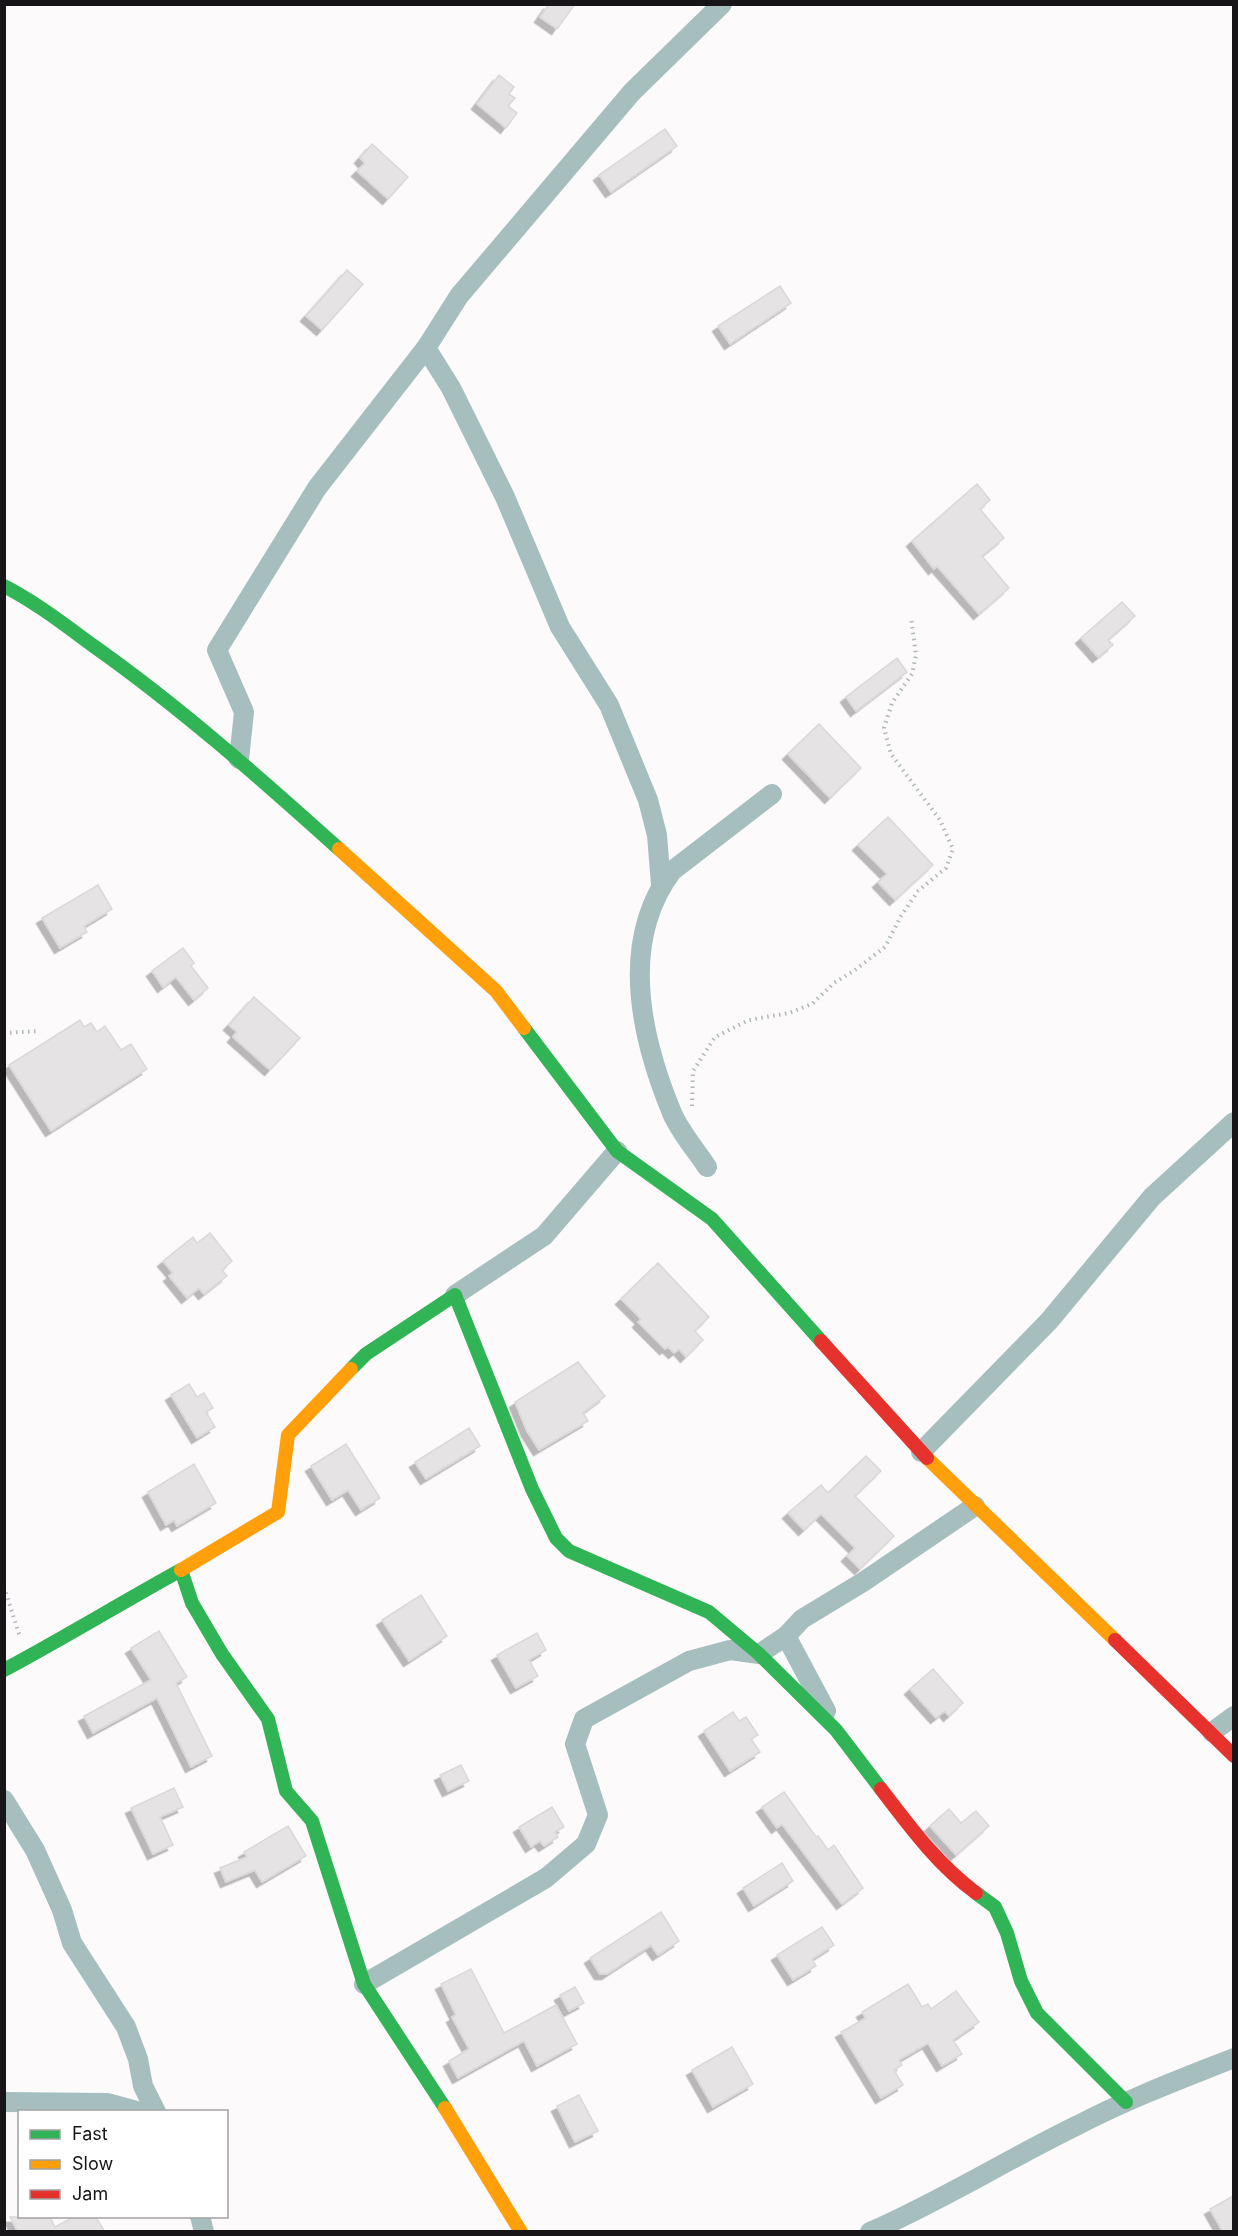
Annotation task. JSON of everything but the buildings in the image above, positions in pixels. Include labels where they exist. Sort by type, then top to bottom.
[{"type":"street","points":[[239,759],[244,712],[217,650],[317,488],[426,348],[459,296],[632,92],[722,4]]},
{"type":"street","points":[[426,348],[451,388],[505,497],[560,627],[609,705],[648,800],[657,835],[661,885]]},
{"type":"street","points":[[4,586],[27,597],[136,676],[239,759],[496,991],[617,1151],[712,1219],[921,1452],[1212,1732],[1233,1756]]},
{"type":"street","points":[[707,1167],[672,1115],[646,1032],[639,995],[642,942],[661,885],[672,871],[695,851],[772,794]]},
{"type":"street","points":[[921,1452],[1049,1321],[1152,1197],[1233,1122]]},
{"type":"street","points":[[4,1670],[80,1630],[110,1609],[278,1512],[288,1435],[366,1354],[544,1236],[617,1151]]},
{"type":"street","points":[[455,1295],[532,1489],[556,1539],[569,1551],[709,1612],[759,1654],[836,1730],[928,1850],[953,1876],[995,1907],[1007,1933],[1021,1981],[1037,2013],[1126,2102]]},
{"type":"street","points":[[364,1984],[546,1878],[586,1844],[598,1815],[587,1775],[575,1744],[584,1719],[689,1661],[730,1650],[759,1654],[786,1636],[802,1619],[863,1582],[975,1506]]},
{"type":"street","points":[[180,1570],[192,1603],[222,1654],[268,1719],[286,1791],[312,1821],[364,1984],[433,2088],[521,2232]]},
{"type":"street","points":[[786,1636],[836,1730]]},
{"type":"street","points":[[1212,1732],[1233,1716]]},
{"type":"street","points":[[4,1800],[35,1850],[72,1942],[126,2028],[138,2059],[143,2086],[155,2110]]},
{"type":"street","points":[[870,2232],[908,2215],[977,2176],[1126,2102],[1233,2058]]},
{"type":"street","points":[[4,2102],[107,2103],[133,2110]]},
{"type":"path","points":[[694,1115],[690,1098],[693,1071],[715,1037],[749,1020],[789,1013],[812,1004],[834,983],[885,947],[901,916],[918,891],[946,867],[953,849],[940,820],[891,754],[884,728],[892,703],[912,674],[916,656],[910,617]]},
{"type":"path","points":[[4,1033],[40,1031]]},
{"type":"path","points":[[4,1587],[27,1658]]},
{"type":"traffic: fast","points":[[4,586],[51,615],[158,694],[250,770],[339,849]]},
{"type":"traffic: fast","points":[[524,1028],[617,1151],[712,1219],[821,1341]]},
{"type":"traffic: fast","points":[[351,1369],[366,1354],[455,1295],[532,1489],[556,1538],[569,1551],[709,1612],[759,1654],[836,1730],[881,1789]]},
{"type":"traffic: fast","points":[[4,1670],[181,1570],[192,1603],[222,1654],[268,1719],[286,1791],[312,1821],[364,1984],[445,2108]]},
{"type":"traffic: fast","points":[[976,1893],[995,1907],[1007,1933],[1021,1981],[1037,2013],[1126,2102]]},
{"type":"traffic: slow","points":[[339,849],[496,991],[524,1028]]},
{"type":"traffic: slow","points":[[181,1570],[278,1512],[288,1435],[351,1369]]},
{"type":"traffic: slow","points":[[927,1458],[1115,1640]]},
{"type":"traffic: slow","points":[[445,2108],[521,2232]]},
{"type":"traffic: jam","points":[[821,1341],[927,1458]]},
{"type":"traffic: jam","points":[[1115,1640],[1234,1756]]},
{"type":"traffic: jam","points":[[881,1789],[936,1857],[976,1893]]}]
